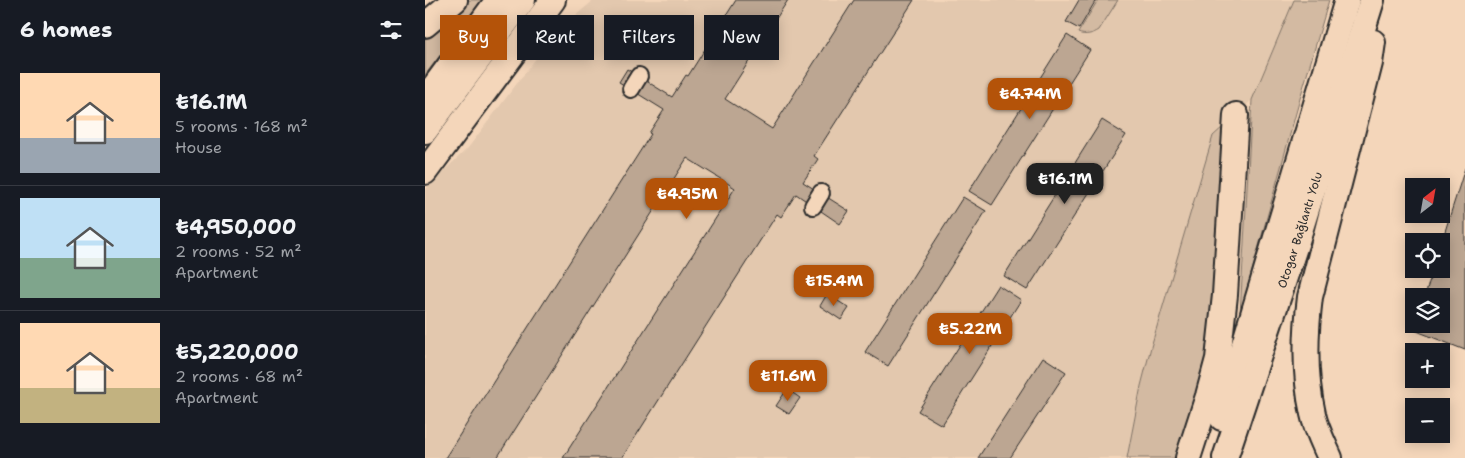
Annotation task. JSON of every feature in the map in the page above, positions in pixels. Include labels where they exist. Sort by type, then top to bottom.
[{"type":"highway","points":[[425,25],[455,0]]},
{"type":"highway","points":[[425,99],[499,0]]},
{"type":"highway","points":[[425,131],[523,0]]},
{"type":"highway","points":[[425,172],[553,0]]},
{"type":"highway","points":[[486,91],[523,58],[572,0]]},
{"type":"highway","name":"Otogar Bağlantı Yolu","points":[[1209,458],[1347,0]]},
{"type":"highway","name":"Otogar Bağlantı Yolu","points":[[1225,458],[1297,241],[1372,0]]},
{"type":"highway","points":[[1330,458],[1313,416],[1305,354],[1307,322],[1310,297],[1370,63],[1377,17],[1376,0]]},
{"type":"highway","points":[[1242,458],[1294,292],[1333,152],[1337,113]]},
{"type":"highway","points":[[1188,458],[1218,359],[1225,295],[1236,115]]},
{"type":"highway","points":[[1200,458],[1207,444],[1218,430]]},
{"type":"shaded area","points":[[469,0],[482,0],[471,15],[451,15]]},
{"type":"shaded area","points":[[594,0],[1294,0],[1252,100],[1213,136],[1141,386],[1127,458],[425,458],[425,191],[468,148],[535,60],[594,60],[594,15],[576,15]]},
{"type":"shaded area","points":[[1098,0],[1118,0],[1099,30],[1089,34],[1078,33]]},
{"type":"shaded area","points":[[1294,0],[1329,0],[1240,314],[1252,100]]},
{"type":"shaded area","points":[[440,24],[440,55],[425,75],[425,36]]},
{"type":"shaded area","points":[[1224,126],[1210,357],[1181,458],[1127,458],[1141,386],[1151,347],[1213,136]]},
{"type":"building","points":[[736,0],[788,0],[778,15],[727,15]]},
{"type":"building","points":[[854,0],[914,0],[814,156],[818,159],[803,182],[849,211],[840,224],[796,194],[781,217],[777,214],[622,458],[563,458],[735,188],[687,158],[497,458],[445,458],[651,134],[649,133],[664,110],[619,82],[627,69],[672,97],[686,75],[688,76],[704,51],[704,60],[750,60],[725,99],[772,129]]},
{"type":"building","points":[[1079,0],[1096,0],[1079,29],[1066,22]]},
{"type":"building","points":[[1067,35],[1090,50],[992,205],[969,191]]},
{"type":"building","points":[[1102,120],[1126,135],[1027,290],[1004,276]]},
{"type":"building","points":[[1465,168],[1465,350],[1422,333],[1450,333],[1450,288],[1427,288],[1430,278],[1450,278],[1450,233],[1444,233],[1448,223],[1450,223],[1450,216]]},
{"type":"building","points":[[963,197],[986,211],[888,366],[865,352]]},
{"type":"building","points":[[998,285],[1021,300],[942,425],[918,411]]},
{"type":"building","points":[[827,294],[849,308],[841,320],[820,306]]},
{"type":"building","points":[[1043,357],[1066,372],[1010,458],[978,458]]},
{"type":"building","points":[[787,389],[800,398],[789,414],[776,406]]}]
